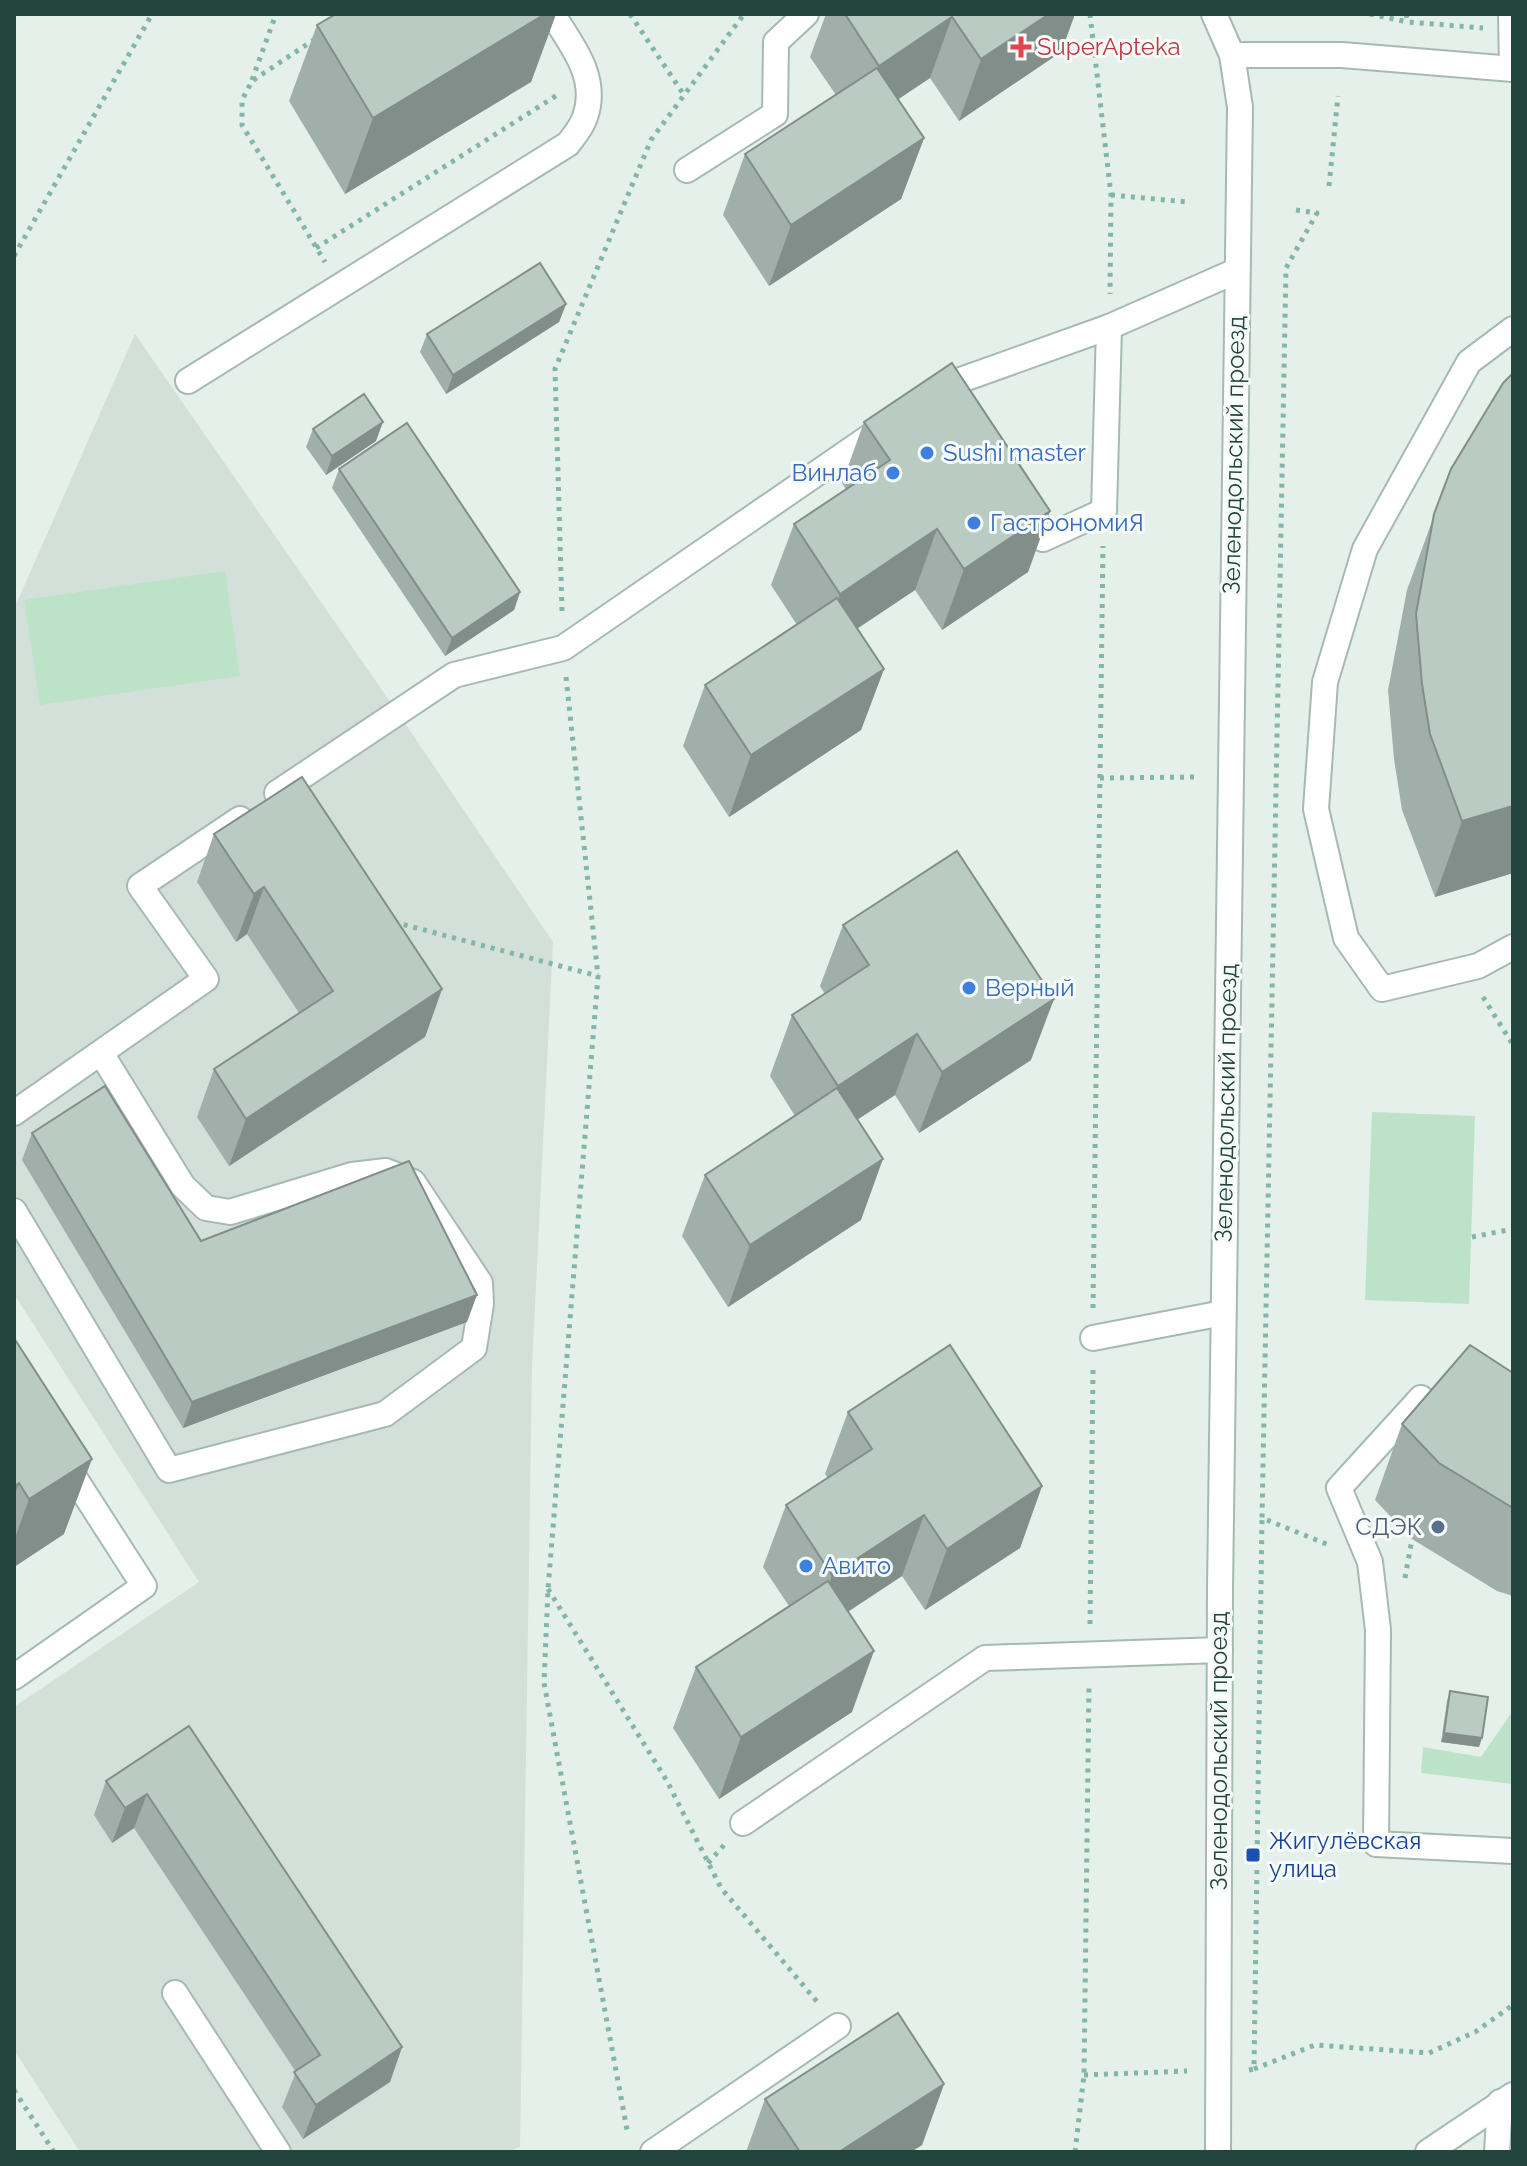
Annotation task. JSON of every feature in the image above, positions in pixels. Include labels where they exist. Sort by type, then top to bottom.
[{"type":"street","points":[[188,381],[568,144],[585,119],[590,92],[580,58],[552,14]]},
{"type":"street","points":[[687,170],[775,114],[776,42],[806,14]]},
{"type":"street","name":"Зеленодольский проезд","points":[[1214,14],[1232,55],[1240,107],[1223,1313],[1218,2152]]},
{"type":"street","points":[[1232,55],[1342,55],[1513,69],[1511,22]]},
{"type":"street","points":[[14,1113],[206,979],[140,886],[454,675],[563,648],[944,386],[1109,327],[1236,271]]},
{"type":"street","points":[[1010,488],[1043,539],[1104,511],[1109,327]]},
{"type":"street","points":[[1513,329],[1469,362],[1365,549],[1325,682],[1316,809],[1346,938],[1382,989],[1478,966],[1513,947]]},
{"type":"street","points":[[944,386],[960,412]]},
{"type":"street","points":[[14,1211],[169,1470],[385,1414],[474,1348],[481,1304],[480,1283],[413,1182],[386,1171],[352,1175],[230,1212],[206,1208],[183,1186],[101,1053]]},
{"type":"street","points":[[1093,1338],[1223,1313]]},
{"type":"street","points":[[1421,1398],[1339,1488],[1370,1562],[1378,1630],[1376,1844],[1513,1851]]},
{"type":"street","points":[[14,1677],[144,1586],[49,1438]]},
{"type":"street","points":[[743,1823],[985,1658],[1220,1650]]},
{"type":"street","points":[[175,1993],[278,2152]]},
{"type":"street","points":[[653,2152],[838,2026]]},
{"type":"street","points":[[1428,2152],[1506,2099]]},
{"type":"street","points":[[1497,2152],[1506,2099]]},
{"type":"street","points":[[1218,2109],[1235,2152]]},
{"type":"path","points":[[14,256],[152,14]]},
{"type":"path","points":[[276,14],[242,100],[242,125],[316,248],[562,92]]},
{"type":"path","points":[[630,14],[684,95]]},
{"type":"path","points":[[628,2136],[544,1683],[548,1589],[598,976],[563,648],[555,369],[651,140],[744,14]]},
{"type":"path","points":[[1090,14],[1111,195],[1109,327]]},
{"type":"path","points":[[1370,14],[1408,22],[1511,22]]},
{"type":"path","points":[[1406,14],[1408,22]]},
{"type":"path","points":[[252,81],[327,31]]},
{"type":"path","points":[[1329,186],[1338,96]]},
{"type":"path","points":[[1111,195],[1188,202]]},
{"type":"path","points":[[1296,210],[1317,213],[1286,268],[1262,1518],[1370,1562]]},
{"type":"path","points":[[1100,778],[1277,778]]},
{"type":"path","points":[[390,921],[598,976]]},
{"type":"path","points":[[1465,970],[1513,1045]]},
{"type":"path","points":[[1472,1237],[1513,1229]]},
{"type":"path","points":[[548,1589],[667,1781],[721,1888],[838,2026]]},
{"type":"path","points":[[1254,2069],[1315,2045],[1429,2053],[1475,2032],[1513,2005]]},
{"type":"path","points":[[14,2090],[54,2152]]},
{"type":"shaded area","points":[[135,334],[553,942],[532,1367],[520,2147],[506,2152],[80,2152],[14,2050],[14,1707],[199,1582],[14,1294],[14,609]]},
{"type":"green space","points":[[225,571],[240,676],[40,705],[24,600]]},
{"type":"green space","points":[[1372,1112],[1475,1116],[1469,1304],[1365,1300]]},
{"type":"green space","points":[[1513,1714],[1513,1784],[1421,1773],[1423,1747],[1481,1757]]},
{"type":"building","points":[[336,14],[545,14],[373,118],[317,25]]},
{"type":"building","points":[[845,14],[1049,14],[981,59],[952,17],[879,66]]},
{"type":"building","points":[[877,68],[924,138],[791,225],[745,154]]},
{"type":"building","points":[[540,263],[566,304],[453,375],[427,334]]},
{"type":"building","points":[[952,363],[1050,511],[964,569],[937,529],[840,594],[794,524],[890,460],[864,422]]},
{"type":"building","points":[[1513,373],[1513,806],[1462,821],[1430,734],[1416,614],[1434,514],[1451,469],[1503,383]]},
{"type":"building","points":[[364,394],[383,422],[332,456],[313,429]]},
{"type":"building","points":[[407,423],[520,592],[452,638],[339,469]]},
{"type":"building","points":[[837,598],[884,669],[751,755],[705,685]]},
{"type":"building","points":[[302,777],[442,989],[246,1119],[214,1069],[333,991],[264,887],[254,894],[214,834]]},
{"type":"building","points":[[957,851],[1054,999],[942,1072],[917,1034],[838,1086],[792,1015],[869,965],[843,925]]},
{"type":"building","points":[[105,1086],[201,1241],[409,1161],[477,1295],[192,1402],[32,1133]]},
{"type":"building","points":[[837,1088],[883,1159],[750,1245],[705,1175]]},
{"type":"building","points":[[14,1338],[92,1459],[29,1499],[19,1483],[14,1487]]},
{"type":"building","points":[[950,1345],[1042,1486],[947,1549],[924,1515],[832,1575],[786,1505],[872,1449],[848,1412]]},
{"type":"building","points":[[1470,1345],[1513,1373],[1513,1508],[1439,1463],[1402,1424]]},
{"type":"building","points":[[828,1581],[874,1651],[741,1737],[696,1667]]},
{"type":"building","points":[[1450,1691],[1488,1697],[1482,1738],[1444,1733]]},
{"type":"building","points":[[189,1726],[402,2047],[316,2105],[294,2072],[320,2055],[147,1794],[125,1808],[106,1781]]},
{"type":"building","points":[[898,2013],[944,2084],[839,2152],[800,2152],[765,2099]]},
{"type":"place","name":"SuperApteka","points":[[1021,47]]},
{"type":"place","name":"Sushi master","points":[[927,453]]},
{"type":"place","name":"Винлаб","points":[[893,473]]},
{"type":"place","name":"ГастрономиЯ","points":[[974,523]]},
{"type":"place","name":"Верный","points":[[969,988]]},
{"type":"place","name":"СДЭК","points":[[1438,1527]]},
{"type":"place","name":"Авито","points":[[806,1566]]},
{"type":"place","name":"Жигулёвская улица","points":[[1253,1855]]}]
